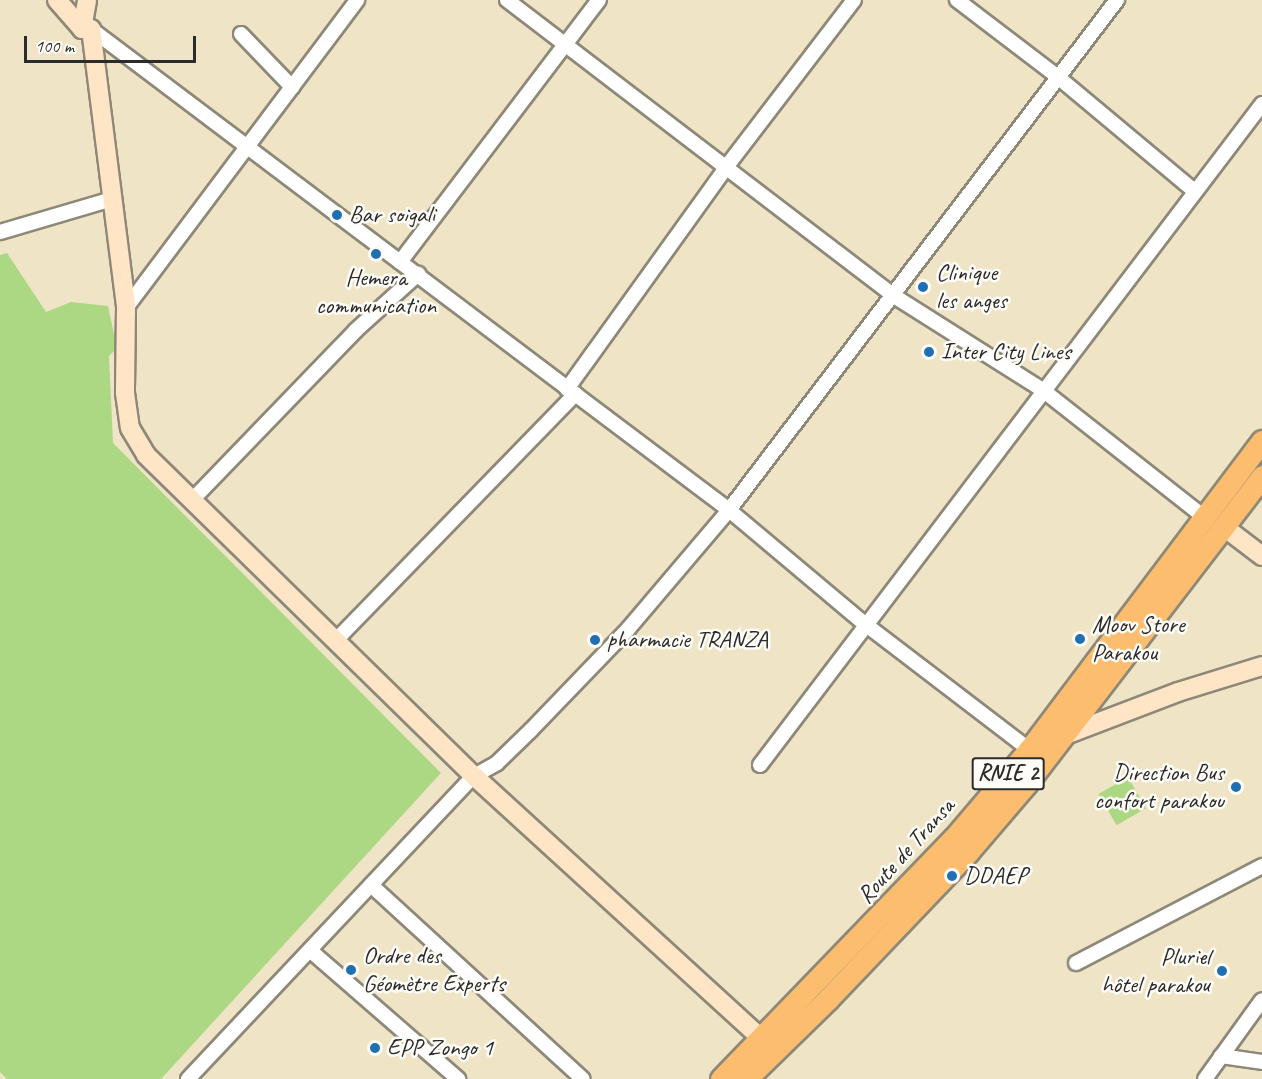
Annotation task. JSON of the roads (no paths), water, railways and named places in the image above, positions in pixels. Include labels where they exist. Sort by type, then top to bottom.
[{"type":"main road","name":"Route de Transa","points":[[746,1079],[922,903],[1036,755],[1069,694],[1262,441]]},
{"type":"main road","name":"Route de Transa","points":[[721,1079],[928,869],[1036,755],[1085,719],[1262,476]]},
{"type":"street","points":[[57,0],[87,29],[249,145],[729,510],[865,624],[1036,755]]},
{"type":"street","points":[[87,0],[87,29],[126,308],[124,393],[130,428],[146,454],[194,498],[474,776],[761,1038]]},
{"type":"street","points":[[126,308],[357,0]]},
{"type":"street","points":[[507,0],[727,166],[894,296],[1044,391],[1204,517]]},
{"type":"street","points":[[400,262],[599,0]]},
{"type":"street","points":[[337,639],[571,392],[727,166],[854,0]]},
{"type":"street","points":[[957,0],[1058,78],[1193,190]]},
{"type":"street","points":[[188,1079],[312,952],[371,885],[474,776],[496,764],[629,628],[729,510],[1117,0]]},
{"type":"street","points":[[241,34],[292,87]]},
{"type":"street","points":[[760,765],[1044,391],[1193,190],[1262,104]]},
{"type":"street","points":[[0,232],[112,199]]},
{"type":"street","points":[[194,498],[356,330],[418,274]]},
{"type":"street","points":[[1224,527],[1262,556]]},
{"type":"street","points":[[1069,694],[1085,719],[1262,666]]},
{"type":"street","points":[[1076,963],[1262,866]]},
{"type":"street","points":[[371,885],[583,1079]]},
{"type":"street","points":[[312,952],[458,1079]]},
{"type":"street","points":[[1205,1079],[1262,1000]]},
{"type":"street","points":[[1221,1056],[1262,1062]]},
{"type":"place","name":"Bar soigali","points":[[337,215]]},
{"type":"place","name":"Hemera communication","points":[[376,254]]},
{"type":"place","name":"Clinique les anges","points":[[923,287]]},
{"type":"place","name":"Inter City Lines","points":[[929,352]]},
{"type":"place","name":"Moov Store Parakou","points":[[1080,639]]},
{"type":"place","name":"pharmacie TRANZA","points":[[595,640]]},
{"type":"place","name":"Direction Bus confort parakou","points":[[1236,787]]},
{"type":"place","name":"DDAEP","points":[[952,876]]},
{"type":"place","name":"Ordre des Géomètre Experts","points":[[351,970]]},
{"type":"place","name":"Pluriel hôtel parakou","points":[[1222,971]]},
{"type":"place","name":"EPP Zongo 1","points":[[375,1048]]}]
